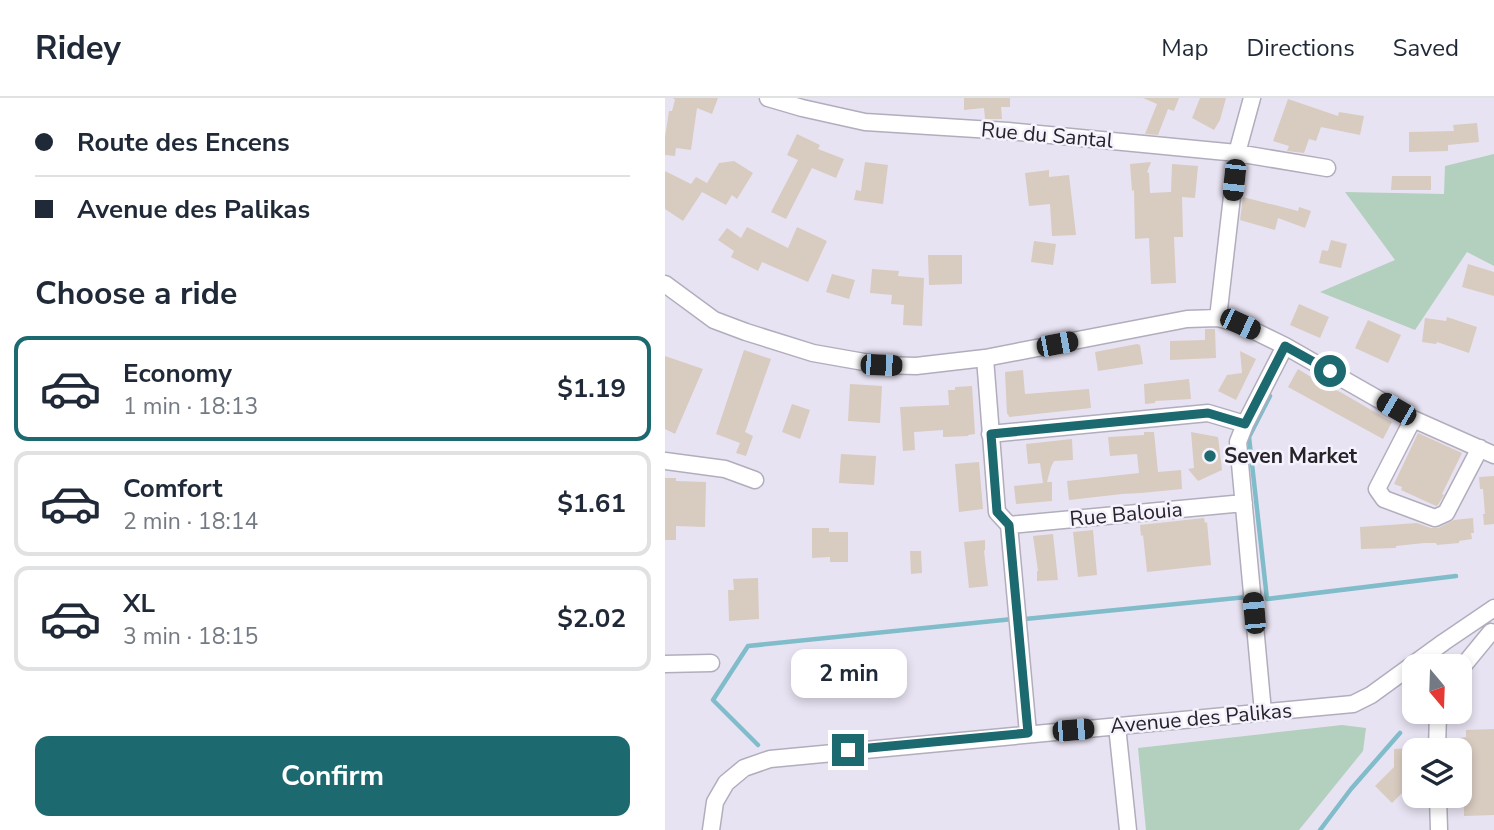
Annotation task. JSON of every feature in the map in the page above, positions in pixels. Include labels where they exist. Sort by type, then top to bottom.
[{"type":"street","name":"Rue du Santal","points":[[768,98],[865,122],[1008,131],[1237,153],[1327,168]]},
{"type":"street","points":[[1218,318],[1237,153],[1252,98]]},
{"type":"street","points":[[665,284],[714,320],[813,353],[881,365],[916,366],[985,358],[1188,320],[1218,318],[1240,324],[1285,346],[1413,419],[1487,451],[1446,513],[1435,518],[1384,499],[1377,489],[1413,419]]},
{"type":"street","points":[[1263,712],[1238,442],[1285,346]]},
{"type":"street","points":[[985,358],[997,512],[1009,525],[1028,733]]},
{"type":"street","points":[[991,434],[1208,413],[1245,424]]},
{"type":"street","points":[[665,461],[725,469],[755,480]]},
{"type":"street","name":"Rue Balouia","points":[[1009,525],[1244,503]]},
{"type":"street","name":"Avenue des Palikas","points":[[711,830],[715,802],[726,783],[744,768],[770,758],[1353,704],[1371,695],[1494,608]]},
{"type":"street","points":[[1472,655],[1491,632]]},
{"type":"street","points":[[1444,642],[1453,654]]},
{"type":"street","points":[[665,664],[711,663]]},
{"type":"street","points":[[1117,726],[1128,830]]},
{"type":"street","points":[[1438,808],[1439,830]]},
{"type":"green space","points":[[1494,154],[1494,266],[1467,252],[1415,330],[1320,292],[1395,260],[1345,192],[1444,194],[1445,166]]},
{"type":"green space","points":[[1342,725],[1366,728],[1363,751],[1299,830],[1146,830],[1138,748]]},
{"type":"building","points":[[673,98],[718,98],[712,114],[697,108],[691,150],[676,148],[675,156],[665,155],[665,137],[669,111],[672,111],[675,100]]},
{"type":"building","points":[[964,98],[1010,98],[1010,107],[1001,107],[1002,119],[985,119],[984,108],[964,110]]},
{"type":"building","points":[[1143,98],[1179,98],[1174,111],[1168,109],[1158,135],[1145,134],[1157,104]]},
{"type":"building","points":[[1200,98],[1226,98],[1220,120],[1214,130],[1192,118]]},
{"type":"building","points":[[1288,99],[1338,116],[1339,112],[1364,116],[1360,135],[1321,127],[1316,141],[1309,139],[1304,153],[1287,151],[1289,146],[1273,141]]},
{"type":"building","points":[[1477,123],[1479,142],[1448,145],[1448,151],[1409,152],[1409,132],[1454,131],[1453,125]]},
{"type":"building","points":[[797,134],[820,145],[818,149],[844,159],[836,178],[812,168],[786,219],[771,212],[798,160],[787,155]]},
{"type":"building","points":[[734,161],[753,173],[737,199],[732,195],[726,205],[702,192],[683,221],[665,209],[665,171],[691,184],[696,177],[707,183],[719,163]]},
{"type":"building","points":[[865,162],[888,165],[883,204],[854,200],[856,190],[861,191]]},
{"type":"building","points":[[1151,162],[1147,172],[1150,193],[1171,192],[1172,164],[1198,166],[1195,198],[1182,197],[1183,237],[1174,237],[1176,283],[1151,284],[1149,238],[1135,239],[1134,190],[1132,191],[1130,164]]},
{"type":"building","points":[[1049,170],[1049,177],[1069,175],[1076,235],[1052,236],[1050,204],[1029,206],[1025,173]]},
{"type":"building","points":[[1392,176],[1431,176],[1431,190],[1391,190]]},
{"type":"building","points":[[1243,197],[1298,211],[1299,207],[1311,211],[1305,228],[1278,218],[1275,230],[1240,220]]},
{"type":"building","points":[[747,227],[788,248],[797,227],[827,241],[808,282],[762,262],[758,271],[731,257],[734,251],[718,240],[727,228],[741,238]]},
{"type":"building","points":[[1331,240],[1347,244],[1341,268],[1319,263],[1322,250],[1328,251]]},
{"type":"building","points":[[1034,241],[1056,244],[1053,265],[1031,262]]},
{"type":"building","points":[[928,255],[962,255],[962,284],[929,285]]},
{"type":"building","points":[[1468,264],[1494,272],[1494,296],[1462,287]]},
{"type":"building","points":[[872,269],[899,271],[898,276],[924,278],[922,326],[903,325],[904,305],[891,304],[892,295],[870,293]]},
{"type":"building","points":[[832,274],[855,280],[849,299],[826,292]]},
{"type":"building","points":[[1299,304],[1329,317],[1320,338],[1290,325]]},
{"type":"building","points":[[1447,317],[1477,327],[1469,353],[1437,342],[1422,342],[1425,318],[1446,321]]},
{"type":"building","points":[[1368,320],[1401,335],[1388,363],[1355,348]]},
{"type":"building","points":[[1205,329],[1215,329],[1216,358],[1170,360],[1170,341],[1205,340]]},
{"type":"building","points":[[1140,345],[1143,364],[1098,371],[1095,352]]},
{"type":"building","points":[[744,350],[771,359],[745,432],[753,436],[746,456],[736,453],[740,443],[716,434]]},
{"type":"building","points":[[1240,351],[1256,359],[1236,400],[1218,391],[1227,375],[1242,373]]},
{"type":"building","points":[[665,356],[703,369],[675,434],[665,429]]},
{"type":"building","points":[[1298,369],[1392,422],[1383,439],[1288,387]]},
{"type":"building","points":[[1023,370],[1025,394],[1089,389],[1091,408],[1009,417],[1005,372]]},
{"type":"building","points":[[1189,379],[1191,399],[1145,404],[1144,384]]},
{"type":"building","points":[[850,384],[882,386],[880,423],[848,421]]},
{"type":"building","points":[[972,386],[975,434],[943,437],[943,430],[914,432],[915,450],[903,451],[900,407],[949,405],[948,390]]},
{"type":"building","points":[[792,404],[810,410],[800,439],[782,432]]},
{"type":"building","points":[[1144,432],[1154,432],[1158,472],[1181,470],[1182,489],[1069,500],[1067,481],[1139,473],[1137,454],[1110,456],[1108,437],[1144,435]]},
{"type":"building","points":[[1191,432],[1218,437],[1222,470],[1198,481],[1188,469],[1194,468]]},
{"type":"building","points":[[1418,433],[1462,453],[1442,494],[1444,495],[1436,506],[1394,484]]},
{"type":"building","points":[[1072,439],[1073,460],[1054,461],[1051,467],[1047,482],[1052,482],[1052,501],[1016,504],[1014,486],[1043,483],[1040,463],[1028,464],[1026,444]]},
{"type":"building","points":[[841,454],[876,456],[874,485],[839,483]]},
{"type":"building","points":[[979,462],[983,509],[959,512],[955,464]]},
{"type":"building","points":[[1494,476],[1494,524],[1484,525],[1483,489],[1480,489],[1479,477]]},
{"type":"building","points":[[665,478],[706,482],[705,527],[676,526],[676,540],[665,540]]},
{"type":"building","points":[[1204,518],[1205,523],[1207,522],[1211,565],[1147,572],[1140,525]]},
{"type":"building","points":[[1473,518],[1472,539],[1459,543],[1424,543],[1396,548],[1361,549],[1360,527],[1417,523],[1438,528],[1454,520]]},
{"type":"building","points":[[812,528],[848,532],[848,562],[830,562],[830,557],[812,558]]},
{"type":"building","points":[[1093,530],[1097,575],[1078,577],[1073,532]]},
{"type":"building","points":[[1053,534],[1058,580],[1037,581],[1033,536]]},
{"type":"building","points":[[985,540],[988,586],[969,588],[964,542]]},
{"type":"building","points":[[910,551],[921,551],[922,573],[911,574]]},
{"type":"building","points":[[758,578],[759,619],[729,621],[728,590],[734,590],[733,579]]},
{"type":"building","points":[[1494,729],[1494,815],[1464,816],[1464,808],[1472,808],[1472,738],[1459,738],[1466,737],[1466,730]]},
{"type":"building","points":[[1394,749],[1402,749],[1402,793],[1392,803],[1375,786],[1394,767]]},
{"type":"waterway","points":[[1270,396],[1249,437],[1267,599],[1456,576]]},
{"type":"waterway","points":[[1025,619],[1247,597]]},
{"type":"waterway","points":[[758,745],[713,700],[748,646],[1013,619]]},
{"type":"waterway","points":[[1320,830],[1351,789],[1400,733]]},
{"type":"place","name":"Seven Market","points":[[1210,456]]},
{"type":"route","points":[[848,750],[1028,733],[1009,525],[997,512],[991,434],[1208,413],[1245,424],[1285,346],[1330,371]]}]
